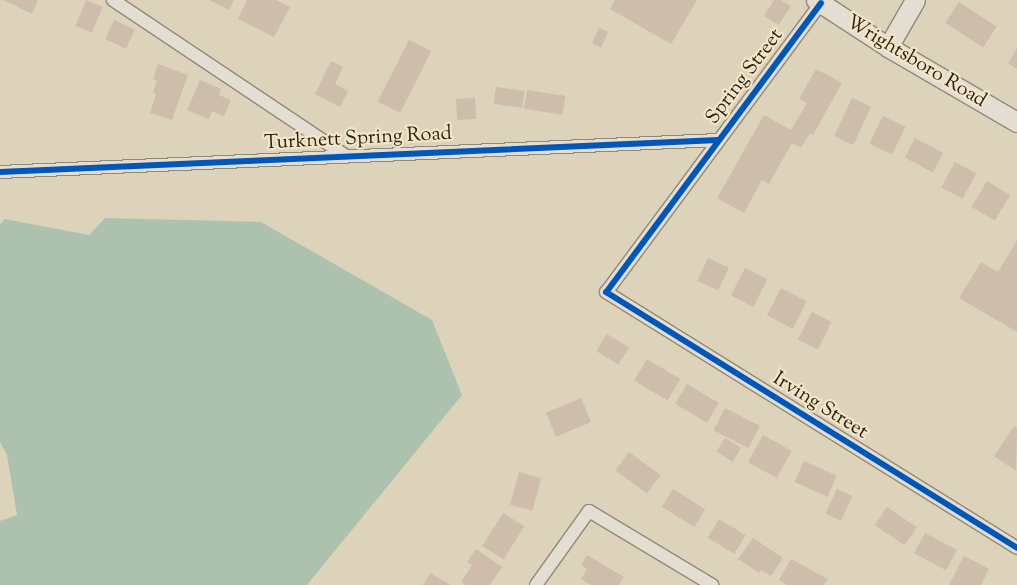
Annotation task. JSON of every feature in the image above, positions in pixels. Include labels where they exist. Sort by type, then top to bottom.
[{"type":"main road","points":[[888,47],[915,0]]},
{"type":"main road","name":"Wrightsboro Road","points":[[819,2],[888,47],[1017,122]]},
{"type":"street","points":[[113,0],[346,156]]},
{"type":"street","name":"Spring Street","points":[[606,292],[819,2]]},
{"type":"street","name":"Turknett Spring Road","points":[[0,172],[718,140]]},
{"type":"street","name":"Irving Street","points":[[606,292],[1017,548]]},
{"type":"street","points":[[536,585],[589,511],[712,585]]},
{"type":"shaded area","points":[[105,218],[261,222],[432,320],[462,395],[307,585],[0,585],[0,521],[17,515],[7,455],[0,442],[0,225],[5,219],[89,235]]},
{"type":"building","points":[[3,0],[38,0],[32,14]]},
{"type":"building","points":[[86,0],[103,7],[92,33],[76,26]]},
{"type":"building","points":[[209,0],[234,0],[229,10]]},
{"type":"building","points":[[247,0],[276,0],[290,7],[274,37],[238,19]]},
{"type":"building","points":[[615,0],[697,0],[671,44],[610,9]]},
{"type":"building","points":[[774,0],[781,0],[791,6],[779,25],[764,16]]},
{"type":"building","points":[[959,2],[997,27],[983,47],[945,23]]},
{"type":"building","points":[[114,20],[135,30],[126,49],[105,39]]},
{"type":"building","points":[[599,28],[608,32],[601,48],[592,44]]},
{"type":"building","points":[[409,40],[431,51],[400,113],[378,101]]},
{"type":"building","points":[[1017,48],[1017,69],[1008,63]]},
{"type":"building","points":[[331,61],[343,67],[335,84],[348,91],[340,107],[315,94]]},
{"type":"building","points":[[158,64],[188,75],[172,120],[150,113],[156,94],[153,93],[157,80],[153,79]]},
{"type":"building","points":[[816,69],[842,83],[813,135],[810,133],[801,148],[792,143],[769,184],[762,180],[744,213],[717,198],[764,115],[791,130],[807,103],[799,99]]},
{"type":"building","points":[[200,80],[221,89],[219,95],[231,100],[224,116],[212,111],[209,119],[187,110]]},
{"type":"building","points":[[496,87],[525,91],[522,108],[494,104]]},
{"type":"building","points":[[527,90],[566,96],[563,115],[524,109]]},
{"type":"building","points":[[475,98],[476,119],[457,120],[456,99]]},
{"type":"building","points":[[852,98],[871,107],[853,145],[834,136]]},
{"type":"building","points":[[883,116],[905,127],[892,155],[869,144]]},
{"type":"building","points":[[915,138],[943,153],[933,172],[905,157]]},
{"type":"building","points":[[955,162],[976,173],[963,199],[941,188]]},
{"type":"building","points":[[987,181],[1010,195],[995,221],[972,207]]},
{"type":"building","points":[[1017,240],[1017,332],[959,298],[981,262],[998,272]]},
{"type":"building","points":[[708,258],[729,268],[718,290],[697,281]]},
{"type":"building","points":[[745,268],[767,279],[753,307],[731,296]]},
{"type":"building","points":[[781,288],[807,301],[793,329],[767,316]]},
{"type":"building","points":[[812,312],[832,322],[818,350],[798,340]]},
{"type":"building","points":[[607,334],[629,348],[618,365],[596,351]]},
{"type":"building","points":[[647,359],[680,379],[668,401],[634,380]]},
{"type":"building","points":[[687,384],[719,403],[707,423],[675,404]]},
{"type":"building","points":[[581,398],[591,422],[556,437],[546,413]]},
{"type":"building","points":[[725,408],[760,426],[748,448],[714,430]]},
{"type":"building","points":[[1014,426],[1017,428],[1016,471],[994,456]]},
{"type":"building","points":[[763,435],[792,451],[777,478],[748,462]]},
{"type":"building","points":[[725,438],[741,448],[733,462],[717,452]]},
{"type":"building","points":[[629,452],[661,475],[647,494],[615,471]]},
{"type":"building","points":[[804,461],[837,476],[828,497],[795,482]]},
{"type":"building","points":[[519,472],[541,478],[532,511],[510,505]]},
{"type":"building","points":[[673,489],[705,509],[694,527],[662,507]]},
{"type":"building","points":[[837,489],[852,496],[841,521],[826,513]]},
{"type":"building","points":[[887,507],[917,527],[905,545],[875,525]]},
{"type":"building","points":[[503,513],[524,526],[504,559],[482,546]]},
{"type":"building","points":[[719,519],[746,535],[734,554],[708,538]]},
{"type":"building","points":[[925,533],[957,550],[946,570],[914,553]]},
{"type":"building","points":[[753,538],[783,558],[771,576],[761,570],[759,573],[738,559]]},
{"type":"building","points":[[476,549],[502,567],[490,585],[465,585],[461,582],[472,565],[467,562]]},
{"type":"building","points":[[587,555],[624,577],[619,585],[591,585],[581,579],[587,569],[581,565]]},
{"type":"building","points":[[964,556],[989,569],[981,585],[949,585]]},
{"type":"building","points":[[791,559],[828,579],[824,585],[787,585],[779,580]]},
{"type":"building","points":[[430,573],[451,585],[423,585]]},
{"type":"cycle path","points":[[821,3],[606,292],[1017,548]]},
{"type":"cycle path","points":[[0,172],[718,140]]}]
